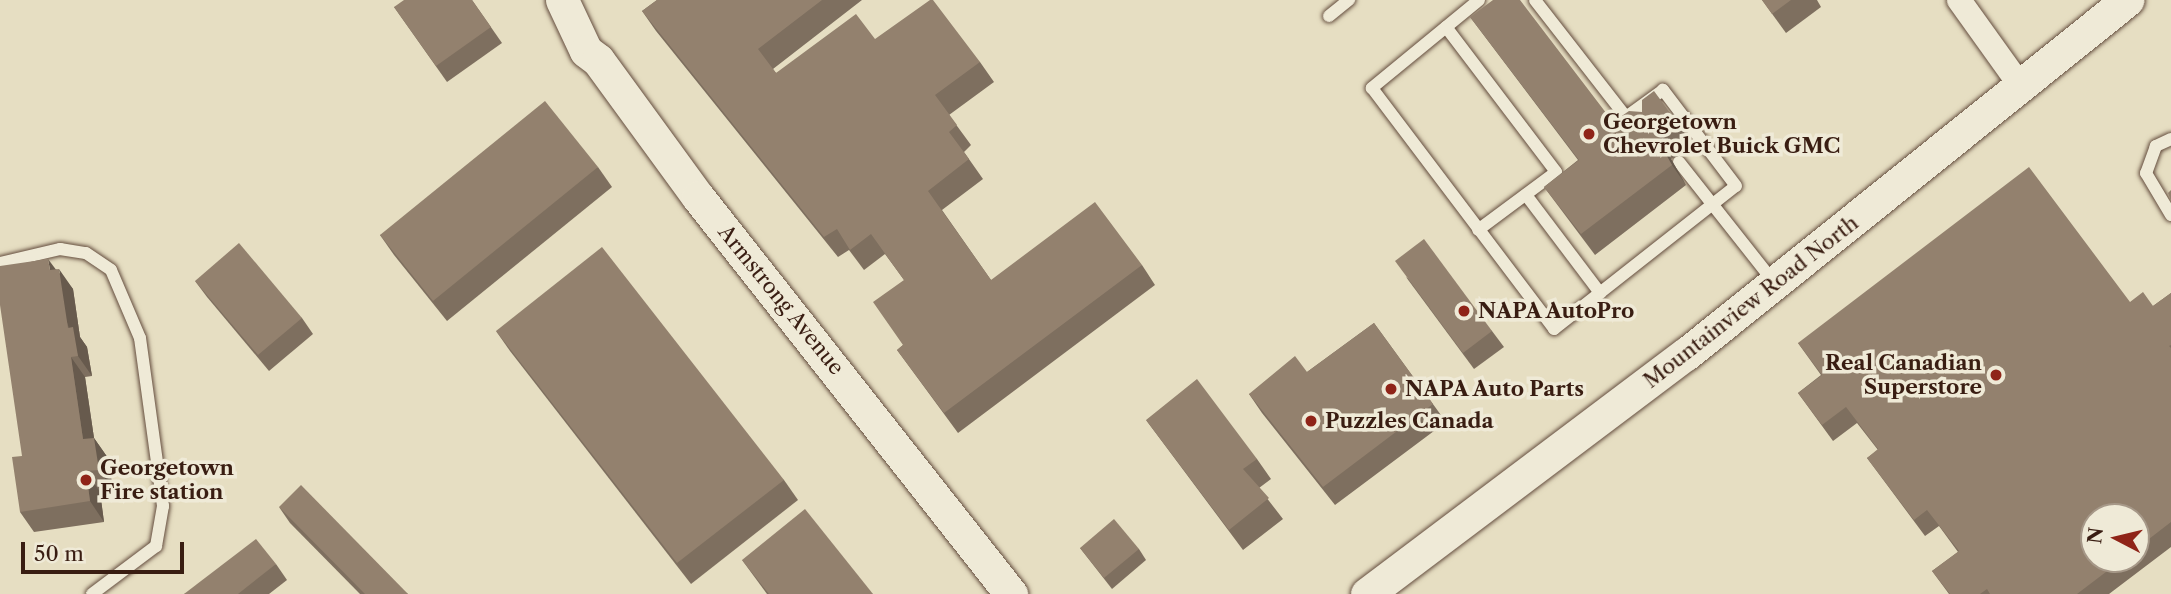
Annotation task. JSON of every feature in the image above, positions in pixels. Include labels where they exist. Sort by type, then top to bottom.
[{"type":"main road","name":"Armstrong Avenue","points":[[562,0],[586,51],[598,60],[698,197],[1012,594]]},
{"type":"main road","name":"Mountainview Road North","points":[[1367,594],[1775,284],[2022,88],[2127,0]]},
{"type":"street","points":[[1959,0],[2022,88]]},
{"type":"lane","points":[[1329,16],[1349,0]]},
{"type":"lane","points":[[1479,0],[1372,88],[1554,329],[1735,186],[1663,90],[1640,113],[1626,117],[1535,0]]},
{"type":"lane","points":[[1446,27],[1556,172],[1478,230]]},
{"type":"lane","points":[[2171,139],[2156,146],[2146,173],[2171,215]]},
{"type":"lane","points":[[1679,162],[1775,284]]},
{"type":"lane","points":[[1526,195],[1600,293]]},
{"type":"lane","points":[[0,263],[60,249],[86,253],[111,270],[140,338],[163,506],[156,546],[92,594]]},
{"type":"building","points":[[404,0],[472,0],[491,27],[436,66],[394,7]]},
{"type":"building","points":[[657,0],[822,0],[758,49],[776,73],[856,14],[875,39],[933,0],[980,62],[935,95],[957,125],[949,132],[969,159],[928,191],[991,280],[1095,202],[1142,265],[944,413],[897,350],[903,345],[873,302],[904,280],[871,234],[850,250],[837,229],[824,237],[642,11]]},
{"type":"building","name":"Georgetown Chevrolet Buick GMC","points":[[1493,0],[1520,0],[1613,122],[1629,111],[1642,112],[1642,100],[1654,91],[1682,129],[1657,139],[1672,165],[1581,234],[1544,187],[1579,160],[1470,17]]},
{"type":"building","points":[[1762,0],[1791,0],[1772,14]]},
{"type":"building","points":[[545,101],[598,167],[433,301],[380,235]]},
{"type":"building","name":"Real Canadian Superstore","points":[[2029,167],[2130,302],[2143,292],[2153,306],[2171,293],[2171,522],[2150,538],[2150,503],[2080,503],[2080,573],[2105,573],[2077,594],[1990,594],[1987,589],[1980,594],[1950,594],[1932,571],[1959,551],[1927,510],[1914,520],[1867,458],[1878,449],[1846,407],[1822,425],[1798,393],[1822,375],[1798,343]]},
{"type":"building","points":[[1424,239],[1492,331],[1463,353],[1395,261]]},
{"type":"building","points":[[239,243],[302,318],[258,355],[195,281]]},
{"type":"building","points":[[602,247],[784,480],[677,563],[496,331]]},
{"type":"building","points":[[48,259],[50,270],[59,269],[68,328],[73,327],[78,356],[71,357],[83,439],[94,438],[99,470],[86,471],[90,501],[20,512],[12,457],[22,456],[0,305],[0,266]]},
{"type":"building","points":[[1374,323],[1433,404],[1323,487],[1249,394],[1295,356],[1307,372]]},
{"type":"building","points":[[1197,379],[1257,459],[1243,469],[1269,498],[1229,530],[1146,420]]},
{"type":"building","points":[[301,485],[408,594],[365,594],[279,507]]},
{"type":"building","points":[[805,509],[873,594],[769,594],[742,560]]},
{"type":"building","points":[[1114,519],[1139,549],[1104,578],[1080,548]]},
{"type":"building","points":[[256,539],[276,564],[238,594],[184,594]]},
{"type":"place","name":"Georgetown Chevrolet Buick GMC","points":[[1589,134]]},
{"type":"place","name":"NAPA AutoPro","points":[[1464,311]]},
{"type":"place","name":"Real Canadian Superstore","points":[[1996,375]]},
{"type":"place","name":"NAPA Auto Parts","points":[[1391,389]]},
{"type":"place","name":"Puzzles Canada","points":[[1311,421]]},
{"type":"place","name":"Georgetown Fire station","points":[[86,480]]}]
